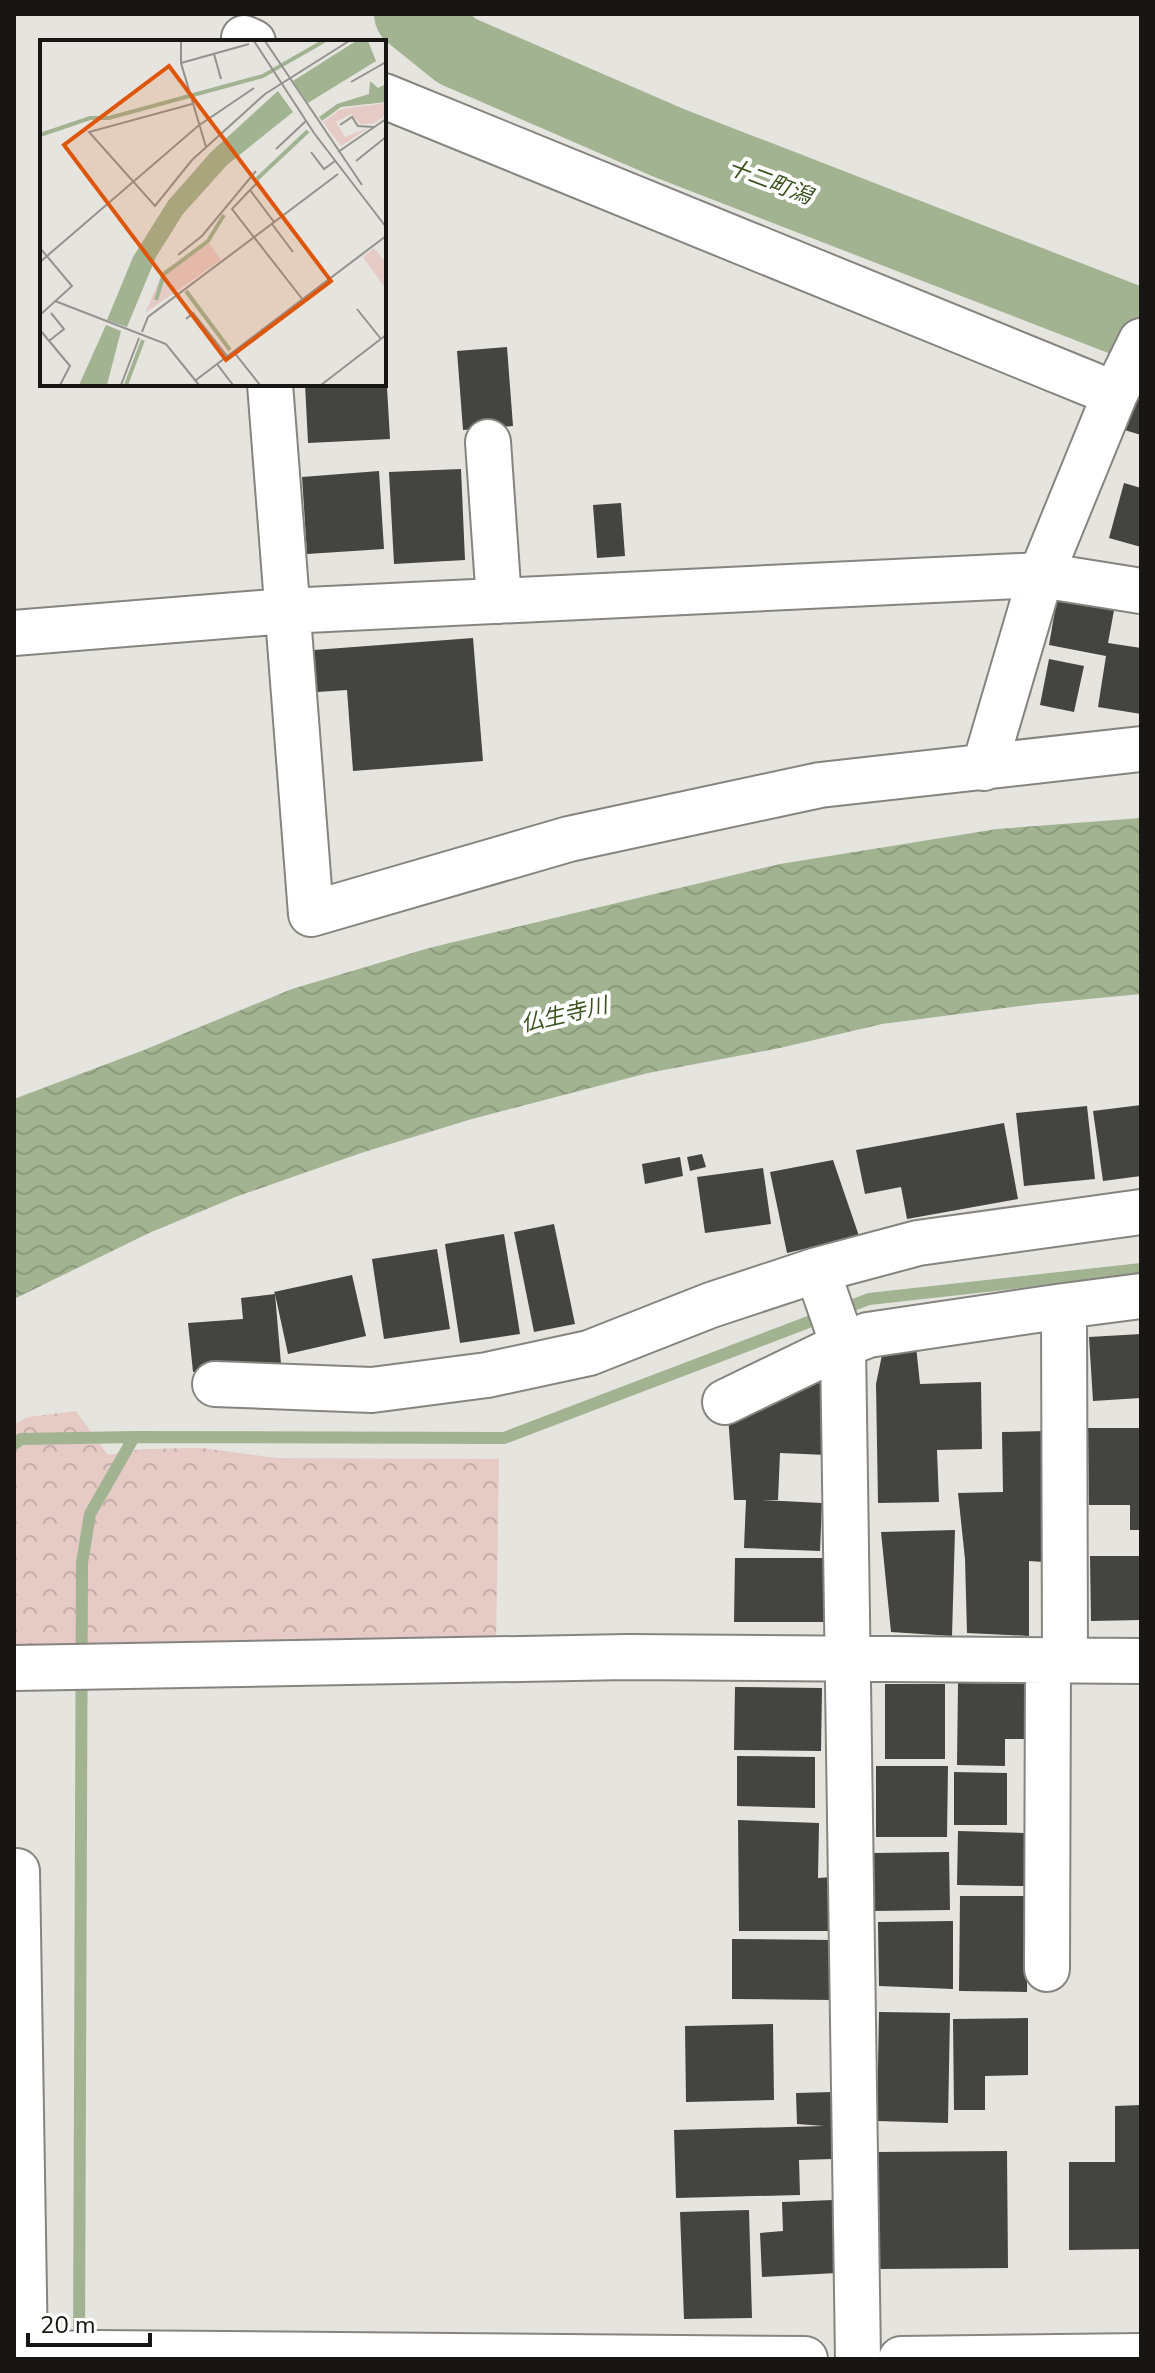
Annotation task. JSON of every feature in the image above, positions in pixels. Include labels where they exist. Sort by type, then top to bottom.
[{"type":"street","points":[[386,97],[1115,394]]},
{"type":"street","points":[[984,768],[1041,575],[1115,394],[1141,341]]},
{"type":"street","points":[[270,386],[311,914],[569,839],[820,785],[1141,749]]},
{"type":"street","points":[[488,442],[499,601]]},
{"type":"street","points":[[14,633],[286,611],[1041,575],[1141,591]]},
{"type":"street","points":[[215,1384],[372,1390],[487,1375],[589,1353],[711,1305],[817,1270],[918,1243],[1141,1212]]},
{"type":"street","points":[[817,1270],[843,1345],[858,2359]]},
{"type":"street","points":[[725,1402],[868,1335],[1141,1296]]},
{"type":"street","points":[[1047,1969],[1064,1306]]},
{"type":"street","points":[[14,1668],[473,1659],[1141,1661]]},
{"type":"street","points":[[14,1871],[17,1871],[19,2354],[805,2359]]},
{"type":"street","points":[[901,2359],[1141,2356]]},
{"type":"green space","points":[[76,1411],[108,1455],[143,1449],[202,1448],[277,1458],[499,1459],[496,1644],[14,1650],[14,1425],[28,1417]]},
{"type":"water","name":"仏生寺川","points":[[1141,818],[1141,994],[882,1024],[780,1048],[648,1073],[472,1119],[364,1152],[238,1196],[149,1233],[14,1299],[14,1099],[292,989],[429,948],[780,864],[997,829]]},
{"type":"building","points":[[507,347],[513,426],[463,430],[457,351]]},
{"type":"building","points":[[386,370],[390,439],[308,443],[305,386],[386,386]]},
{"type":"building","points":[[1141,378],[1141,435],[1118,428]]},
{"type":"building","points":[[461,469],[465,560],[394,564],[389,472]]},
{"type":"building","points":[[379,471],[384,549],[307,554],[302,477]]},
{"type":"building","points":[[1124,483],[1141,488],[1141,547],[1109,538]]},
{"type":"building","points":[[621,503],[625,556],[597,558],[593,505]]},
{"type":"building","points":[[1058,593],[1115,605],[1108,643],[1141,648],[1141,714],[1098,707],[1106,656],[1049,645]]},
{"type":"building","points":[[473,638],[483,761],[353,771],[347,690],[317,692],[314,650]]},
{"type":"building","points":[[1049,659],[1084,666],[1074,712],[1040,705]]},
{"type":"building","points":[[1141,1105],[1141,1176],[1103,1181],[1093,1111]]},
{"type":"building","points":[[1087,1106],[1095,1179],[1024,1186],[1016,1113]]},
{"type":"building","points":[[1004,1123],[1018,1199],[907,1219],[901,1187],[865,1194],[856,1150]]},
{"type":"building","points":[[702,1154],[706,1167],[690,1171],[687,1157]]},
{"type":"building","points":[[680,1157],[683,1176],[645,1184],[642,1164]]},
{"type":"building","points":[[833,1160],[859,1236],[787,1253],[770,1172]]},
{"type":"building","points":[[763,1168],[771,1224],[705,1233],[697,1177]]},
{"type":"building","points":[[554,1224],[575,1324],[534,1332],[514,1232]]},
{"type":"building","points":[[504,1234],[520,1334],[460,1343],[445,1244]]},
{"type":"building","points":[[437,1249],[450,1329],[384,1339],[372,1259]]},
{"type":"building","points":[[352,1275],[366,1336],[288,1354],[274,1292]]},
{"type":"building","points":[[275,1294],[281,1364],[193,1372],[188,1323],[243,1319],[241,1298]]},
{"type":"building","points":[[1141,1334],[1141,1398],[1093,1401],[1089,1337]]},
{"type":"building","points":[[916,1346],[920,1384],[981,1382],[982,1449],[937,1450],[939,1502],[878,1503],[876,1384],[883,1350]]},
{"type":"building","points":[[823,1381],[827,1455],[780,1453],[778,1500],[762,1500],[822,1503],[820,1551],[744,1548],[746,1500],[734,1500],[728,1415]]},
{"type":"building","points":[[1088,1428],[1141,1428],[1141,1530],[1130,1530],[1130,1505],[1089,1505]]},
{"type":"building","points":[[1046,1431],[1043,1562],[1029,1561],[1029,1636],[967,1633],[965,1559],[958,1493],[1003,1492],[1002,1432]]},
{"type":"building","points":[[955,1530],[952,1636],[891,1632],[881,1532]]},
{"type":"building","points":[[1090,1556],[1141,1556],[1141,1620],[1091,1621]]},
{"type":"building","points":[[735,1558],[828,1558],[829,1622],[734,1622]]},
{"type":"building","points":[[958,1683],[1028,1684],[1027,1739],[1005,1739],[1005,1766],[957,1765]]},
{"type":"building","points":[[885,1684],[945,1684],[945,1759],[885,1759]]},
{"type":"building","points":[[735,1687],[822,1688],[821,1751],[734,1750]]},
{"type":"building","points":[[737,1756],[815,1757],[815,1808],[737,1806]]},
{"type":"building","points":[[876,1766],[948,1766],[947,1837],[876,1837]]},
{"type":"building","points":[[954,1772],[1007,1773],[1007,1825],[954,1825]]},
{"type":"building","points":[[738,1820],[819,1823],[818,1878],[833,1877],[834,1931],[739,1931]]},
{"type":"building","points":[[958,1831],[1025,1833],[1024,1886],[957,1885]]},
{"type":"building","points":[[949,1852],[950,1910],[874,1911],[874,1853]]},
{"type":"building","points":[[960,1896],[1028,1896],[1027,1992],[959,1991]]},
{"type":"building","points":[[953,1921],[953,1989],[879,1986],[878,1922]]},
{"type":"building","points":[[732,1939],[832,1940],[832,2000],[732,1999]]},
{"type":"building","points":[[879,2012],[950,2013],[948,2123],[877,2121]]},
{"type":"building","points":[[1028,2018],[1028,2075],[985,2076],[985,2110],[954,2110],[953,2019]]},
{"type":"building","points":[[773,2024],[774,2100],[686,2102],[685,2026]]},
{"type":"building","points":[[833,2092],[833,2159],[799,2160],[800,2195],[676,2198],[674,2130],[824,2126],[797,2124],[796,2093]]},
{"type":"building","points":[[1141,2105],[1141,2249],[1069,2250],[1069,2162],[1115,2162],[1115,2106]]},
{"type":"building","points":[[1007,2151],[1008,2268],[879,2269],[877,2152]]},
{"type":"building","points":[[833,2200],[837,2273],[762,2277],[760,2233],[783,2231],[782,2202]]},
{"type":"building","points":[[749,2210],[752,2318],[684,2319],[680,2212]]},
{"type":"waterway","name":"十二町潟","points":[[411,14],[457,51],[669,143],[1141,326]]},
{"type":"waterway","points":[[14,1444],[21,1439],[134,1437],[504,1438],[869,1299],[1141,1269]]},
{"type":"waterway","points":[[79,2345],[82,1563],[90,1514],[134,1437]]}]
